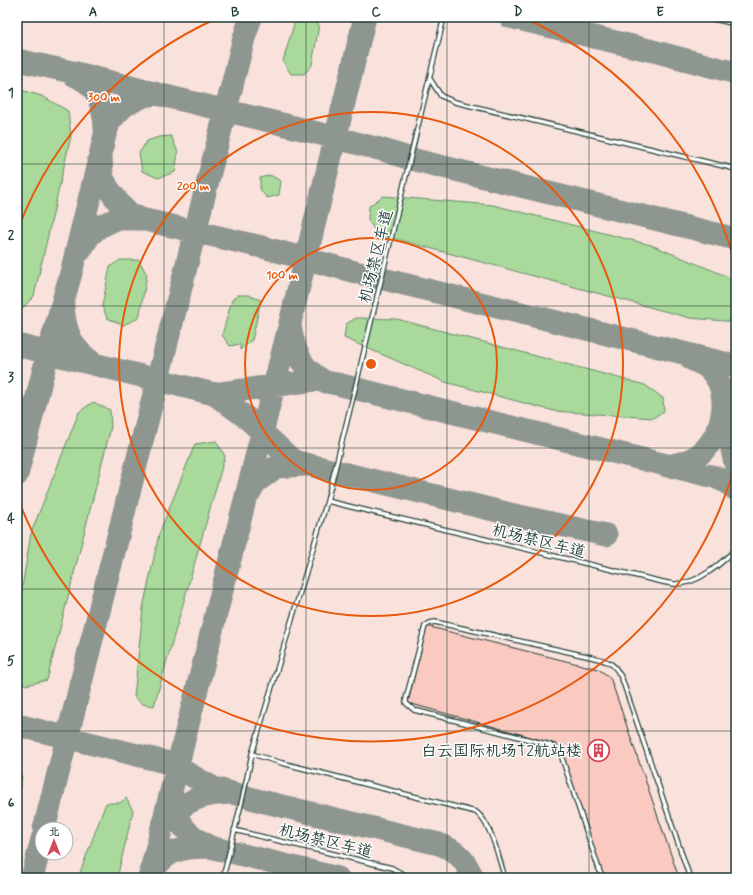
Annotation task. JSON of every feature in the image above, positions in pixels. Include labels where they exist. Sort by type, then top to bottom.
[{"type":"lane","name":"机场禁区车道","points":[[223,878],[252,754],[327,501],[444,17]]},
{"type":"lane","points":[[705,17],[736,24]]},
{"type":"lane","points":[[430,80],[441,96],[455,102],[736,169]]},
{"type":"lane","name":"机场禁区车道","points":[[327,501],[675,584],[702,577],[719,565],[736,549]]},
{"type":"lane","points":[[602,878],[561,755],[556,749],[550,745],[414,710],[406,703],[425,626],[435,622],[590,657],[611,663],[617,668],[690,878]]},
{"type":"lane","points":[[252,754],[476,812],[483,818],[488,827],[505,878]]},
{"type":"lane","name":"机场禁区车道","points":[[234,830],[392,868],[410,878]]},
{"type":"shaded area","points":[[17,17],[736,17],[736,878],[17,878]]},
{"type":"green space","points":[[296,17],[313,17],[319,25],[312,65],[304,74],[291,74],[283,61]]},
{"type":"green space","points":[[17,89],[42,96],[68,111],[71,136],[34,296],[17,314]]},
{"type":"green space","points":[[171,136],[178,152],[175,172],[158,178],[142,171],[139,153],[147,141],[159,137]]},
{"type":"green space","points":[[270,175],[281,181],[279,195],[267,198],[260,189],[260,178]]},
{"type":"green space","points":[[383,196],[493,205],[651,245],[736,280],[736,322],[690,318],[377,234],[368,220],[369,206]]},
{"type":"green space","points":[[120,260],[139,260],[147,275],[139,318],[123,325],[107,318],[102,306],[110,267]]},
{"type":"green space","points":[[237,295],[248,295],[261,300],[252,340],[240,350],[240,344],[230,346],[222,335],[232,300]]},
{"type":"green space","points":[[356,318],[397,319],[645,385],[663,398],[664,411],[653,418],[554,411],[445,382],[344,338],[346,324]]},
{"type":"green space","points":[[93,402],[110,410],[111,427],[47,680],[26,685],[17,679],[17,618],[31,533],[79,412]]},
{"type":"green space","points":[[216,441],[225,456],[154,706],[142,704],[134,697],[143,608],[159,534],[195,444]]},
{"type":"green space","points":[[17,773],[22,776],[17,800]]},
{"type":"green space","points":[[126,798],[133,811],[117,878],[78,878],[106,803],[120,803]]},
{"type":"building","name":"白云国际机场T2航站楼","points":[[426,626],[598,669],[607,675],[611,680],[679,878],[603,878],[561,753],[556,744],[408,703]]},
{"type":"taxiway","points":[[46,821],[244,38],[251,17]]},
{"type":"taxiway","points":[[149,878],[290,323],[365,17]]},
{"type":"taxiway","points":[[510,17],[653,51],[736,73]]},
{"type":"taxiway","points":[[17,60],[72,72],[290,126],[383,150],[411,159],[736,239]]},
{"type":"taxiway","points":[[74,75],[88,83],[98,97],[105,123],[105,135],[110,121],[125,105],[144,96],[157,94]]},
{"type":"taxiway","points":[[17,475],[48,353],[71,273],[105,135]]},
{"type":"taxiway","points":[[101,155],[102,176],[108,188],[122,207],[129,213],[141,219],[262,247],[359,273],[736,366]]},
{"type":"taxiway","points":[[80,251],[89,236],[99,227],[116,219],[141,219]]},
{"type":"taxiway","points":[[63,306],[66,324],[71,340],[81,353],[95,364]]},
{"type":"taxiway","points":[[290,325],[295,347],[302,362],[309,371],[325,382]]},
{"type":"taxiway","points":[[17,345],[214,394],[315,380],[337,384],[715,477],[728,483],[736,490]]},
{"type":"taxiway","points":[[667,466],[685,462],[701,453],[709,445],[720,423],[723,399],[721,388],[716,377],[708,368],[691,359]]},
{"type":"taxiway","points":[[214,394],[247,418],[291,459],[297,462],[510,514],[606,535]]},
{"type":"taxiway","points":[[736,413],[733,420],[731,433],[732,452],[736,466]]},
{"type":"taxiway","points":[[248,495],[256,482],[276,467],[304,465]]},
{"type":"taxiway","points":[[17,725],[169,763],[214,788],[261,801],[439,844],[456,853],[464,861],[473,878]]},
{"type":"taxiway","points":[[171,792],[176,814],[181,824],[192,836],[210,847],[338,878]]},
{"type":"taxiway","points":[[168,822],[174,814],[187,803],[202,797],[229,793]]},
{"type":"taxiway","points":[[151,874],[169,854],[183,849],[210,847]]},
{"type":"taxiway","points":[[32,878],[36,861]]},
{"type":"place","name":"白云国际机场T2航站楼","points":[[598,750]]}]
